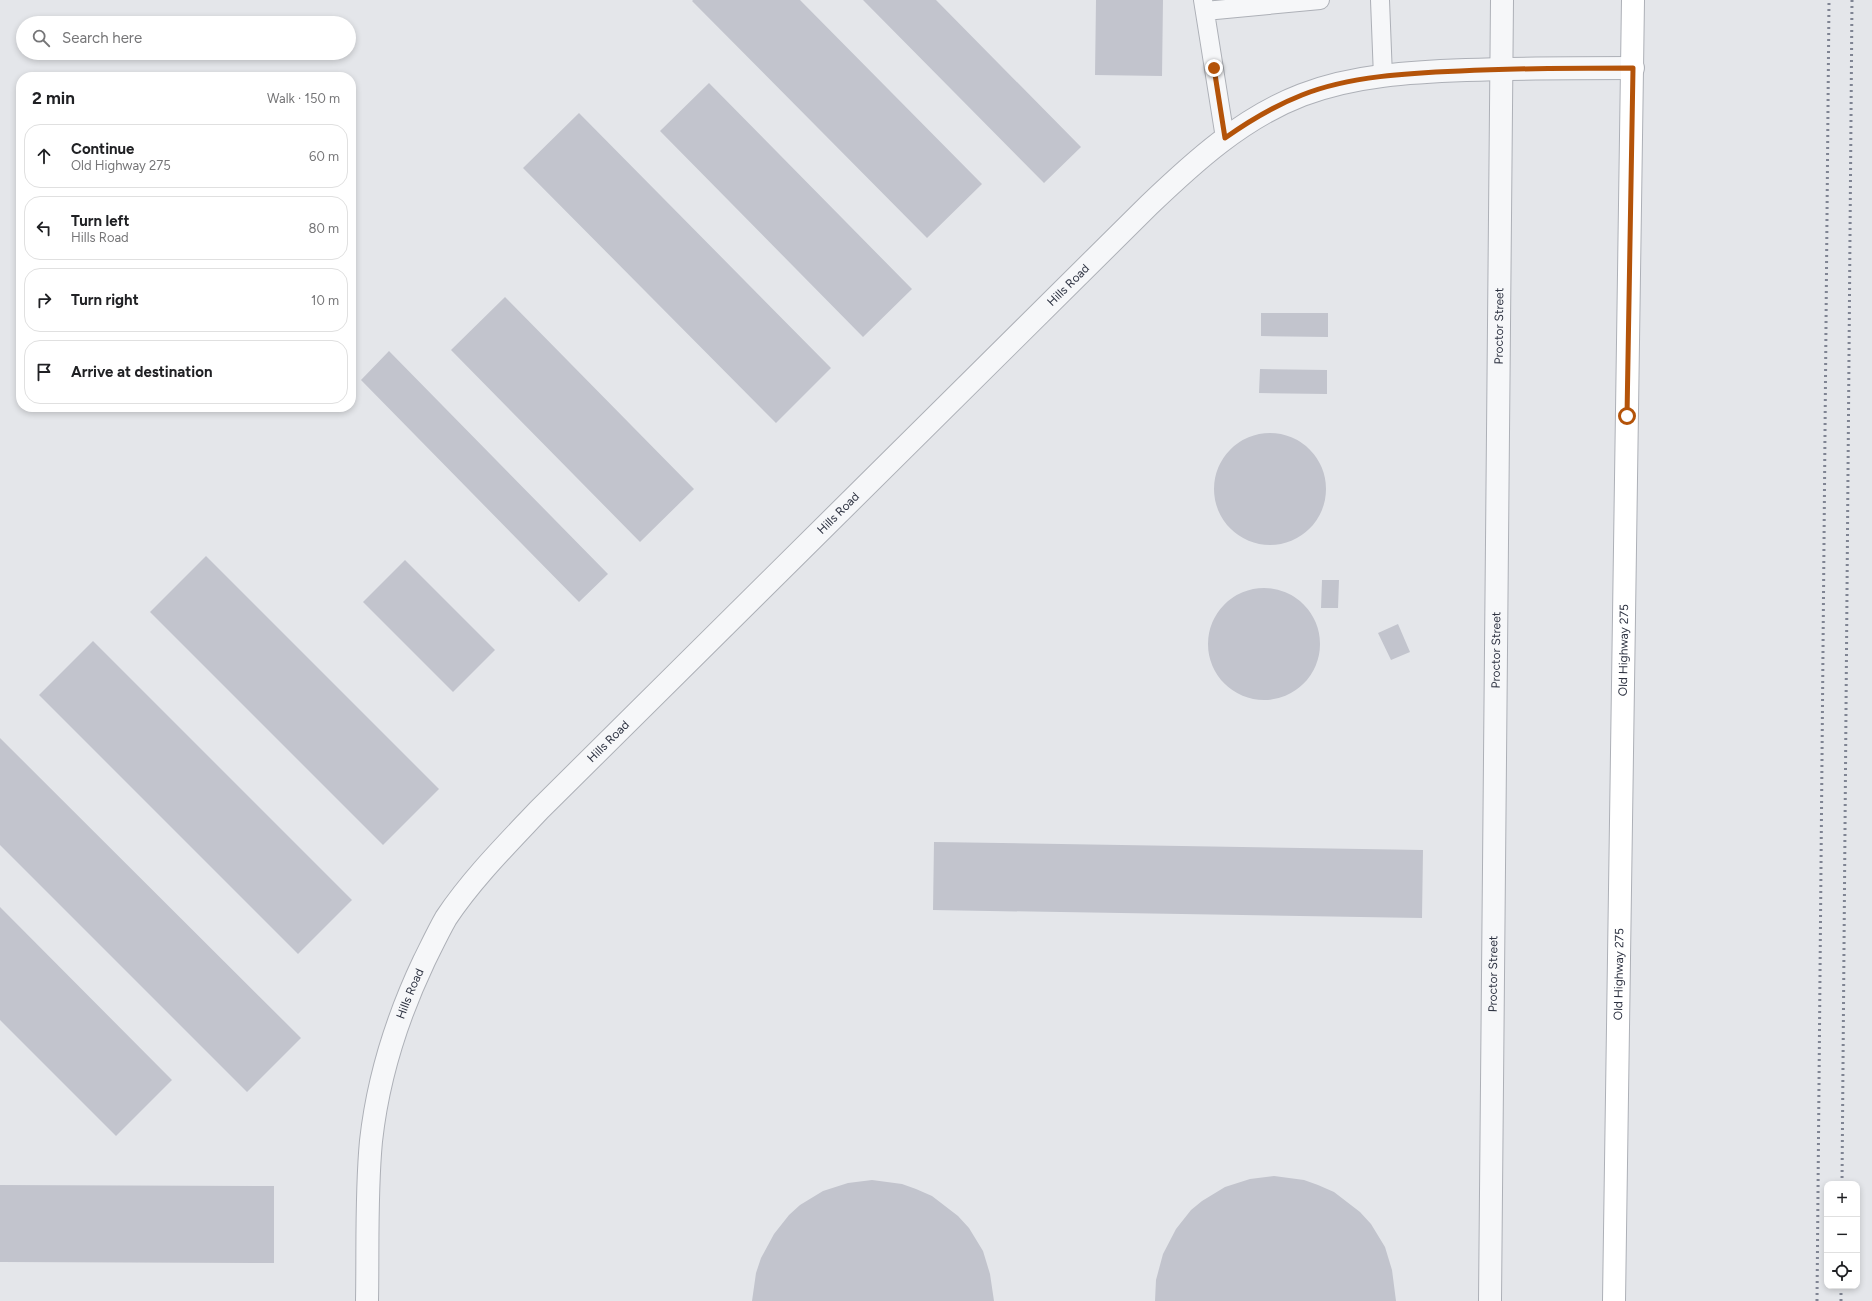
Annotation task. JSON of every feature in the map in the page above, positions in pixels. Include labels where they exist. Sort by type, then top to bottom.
[{"type":"main road","name":"Old Highway 275","points":[[1614,1301],[1633,0]]},
{"type":"street","name":"Proctor Street","points":[[1490,1301],[1502,0]]},
{"type":"street","name":"Hills Road","points":[[367,1301],[371,1140],[376,1106],[386,1062],[404,1007],[415,980],[446,919],[470,886],[539,810],[1148,205],[1203,155],[1225,138],[1256,118],[1303,94],[1343,84],[1383,77],[1441,71],[1633,68]]},
{"type":"lane","points":[[1225,138],[1204,5],[1320,0]]},
{"type":"lane","points":[[1380,0],[1383,77]]},
{"type":"building","points":[[800,0],[982,184],[927,238],[692,1]]},
{"type":"building","points":[[863,0],[936,0],[1081,147],[1044,183]]},
{"type":"building","points":[[1096,0],[1163,0],[1162,76],[1095,75]]},
{"type":"building","points":[[709,83],[912,289],[863,337],[660,131]]},
{"type":"building","points":[[579,113],[831,368],[776,423],[523,168]]},
{"type":"building","points":[[505,297],[694,489],[640,542],[451,350]]},
{"type":"building","points":[[1261,313],[1328,313],[1328,337],[1261,336]]},
{"type":"building","points":[[389,351],[608,574],[579,602],[361,380]]},
{"type":"building","points":[[1260,369],[1327,370],[1327,394],[1259,393]]},
{"type":"building","points":[[1270,433],[1291,437],[1310,449],[1322,468],[1326,489],[1322,510],[1310,529],[1291,541],[1270,545],[1249,541],[1230,529],[1218,510],[1214,489],[1218,468],[1230,449],[1249,437]]},
{"type":"building","points":[[206,556],[439,789],[383,845],[150,612]]},
{"type":"building","points":[[405,560],[495,650],[453,692],[363,602]]},
{"type":"building","points":[[1322,580],[1339,580],[1338,608],[1321,608]]},
{"type":"building","points":[[1264,588],[1285,592],[1304,604],[1316,623],[1320,644],[1316,665],[1304,684],[1285,696],[1264,700],[1243,696],[1224,684],[1212,665],[1208,644],[1212,623],[1224,604],[1243,592]]},
{"type":"building","points":[[1398,624],[1410,652],[1391,660],[1378,633]]},
{"type":"building","points":[[93,641],[352,900],[298,954],[39,695]]},
{"type":"building","points":[[0,738],[301,1038],[247,1092],[0,845]]},
{"type":"building","points":[[934,842],[1423,850],[1422,918],[933,910]]},
{"type":"building","points":[[0,907],[172,1080],[116,1136],[0,1020]]},
{"type":"building","points":[[1274,1176],[1304,1180],[1318,1185],[1334,1192],[1360,1212],[1371,1224],[1385,1247],[1392,1270],[1396,1301],[1155,1301],[1156,1280],[1163,1254],[1176,1229],[1191,1210],[1202,1201],[1225,1187],[1250,1179]]},
{"type":"building","points":[[872,1180],[902,1184],[916,1189],[932,1196],[958,1216],[969,1228],[983,1251],[990,1274],[994,1301],[752,1301],[756,1273],[761,1258],[774,1234],[789,1215],[800,1205],[823,1191],[848,1183]]},
{"type":"building","points":[[0,1185],[274,1186],[274,1263],[0,1262]]},
{"type":"railway","points":[[1817,1301],[1829,0]]},
{"type":"railway","points":[[1842,1181],[1852,0]]},
{"type":"railway","points":[[1841,1289],[1841,1301]]},
{"type":"route","points":[[1214,68],[1225,138],[1256,118],[1303,94],[1376,77],[1441,71],[1633,68],[1627,416]]}]
